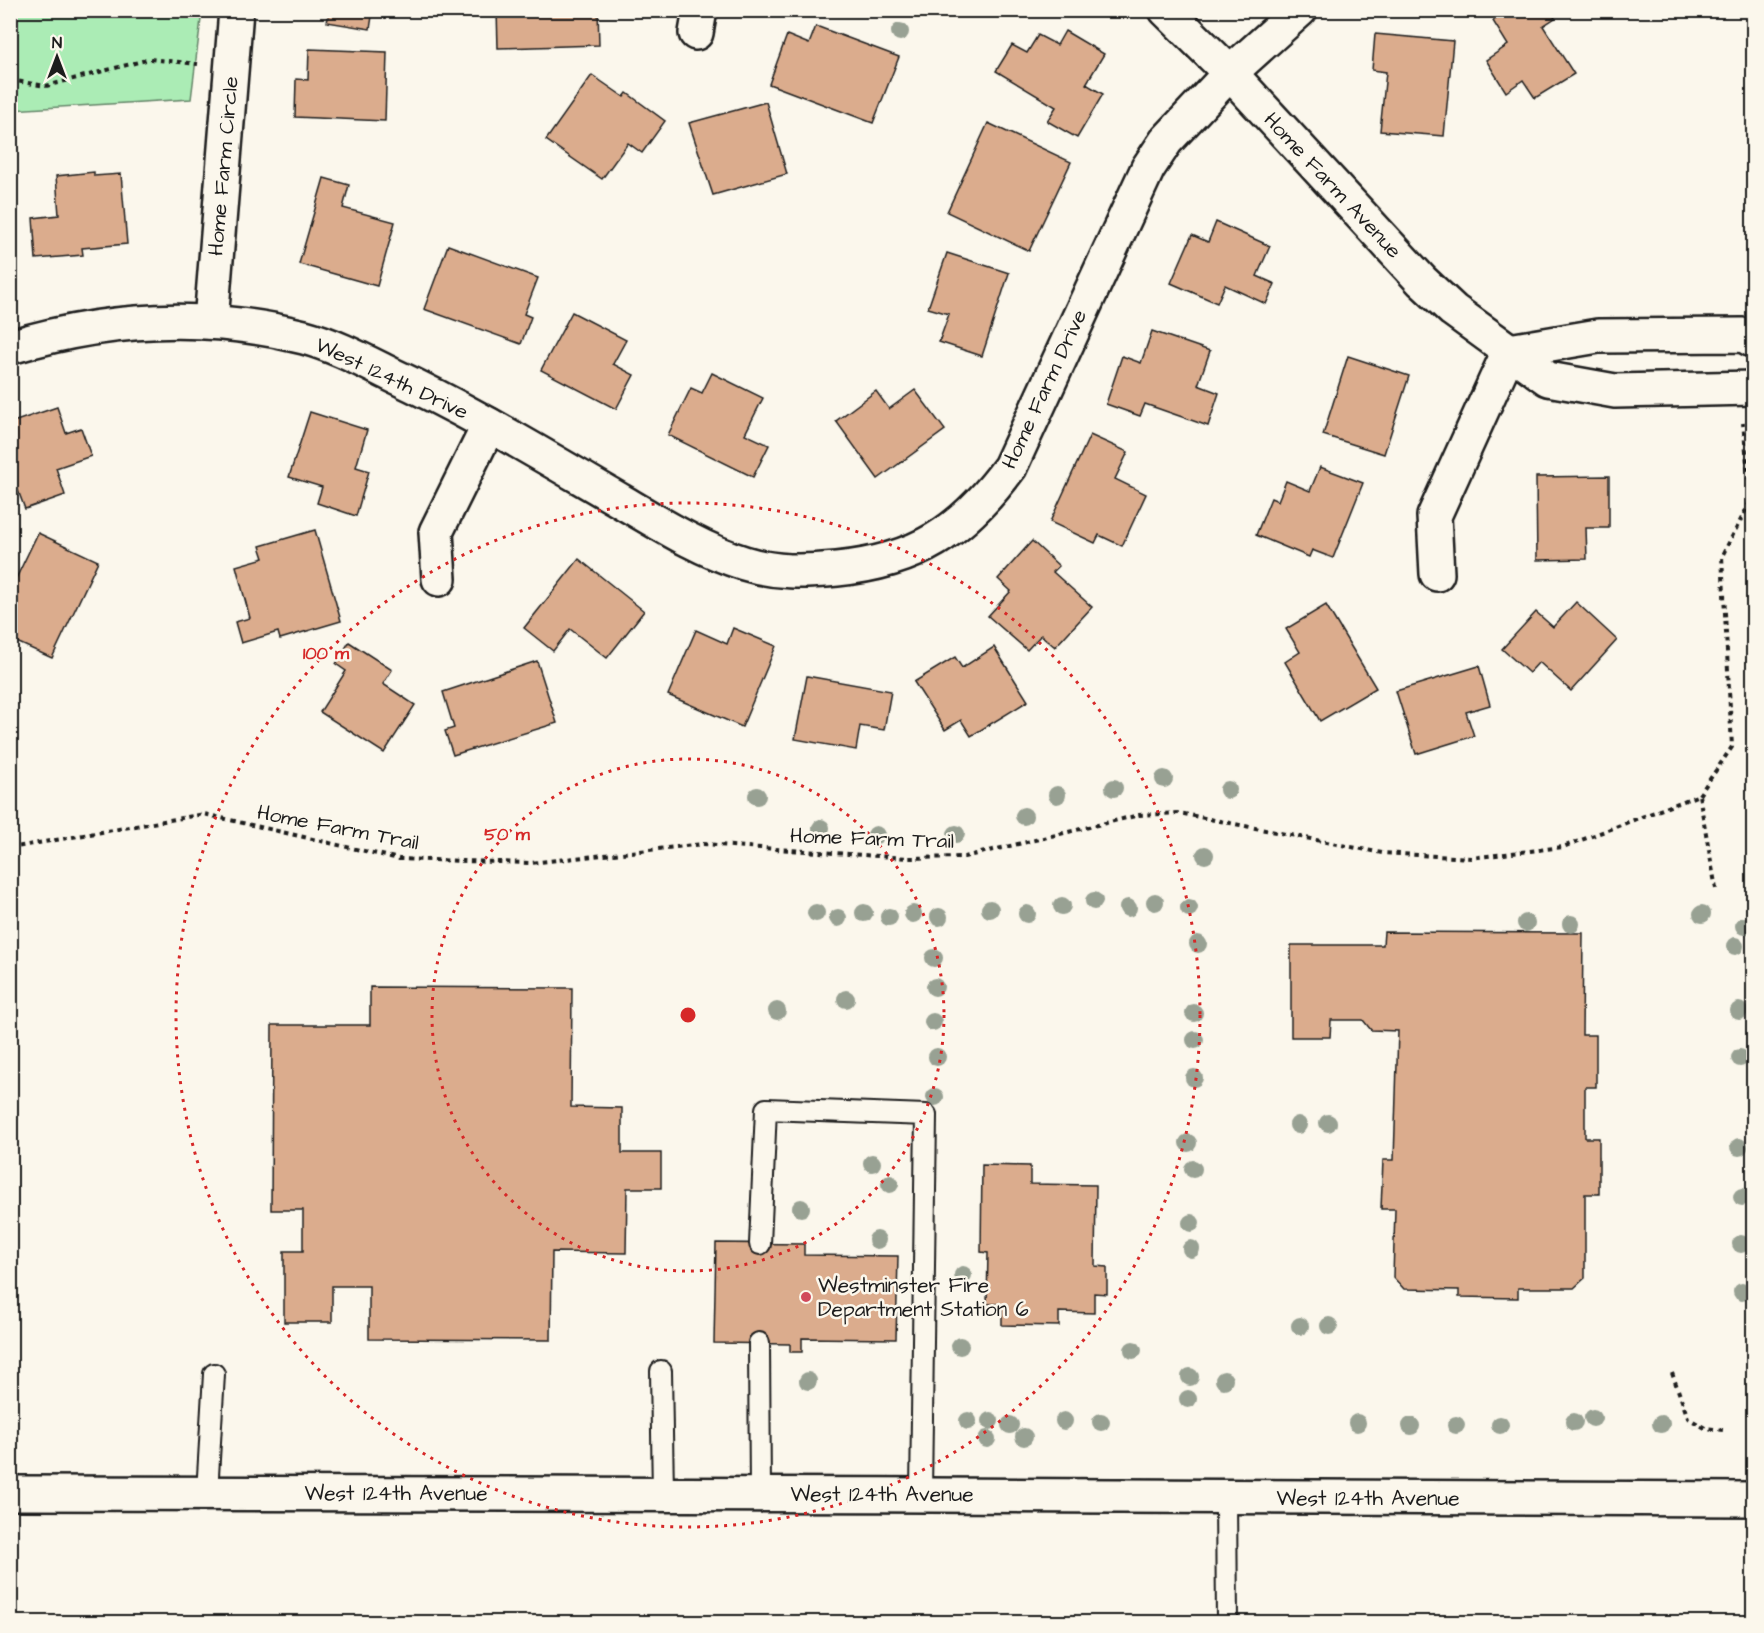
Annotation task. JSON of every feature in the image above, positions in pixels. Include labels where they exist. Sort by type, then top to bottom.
[{"type":"street","name":"Home Farm Circle","points":[[211,322],[236,10]]},
{"type":"street","name":"Home Farm Avenue","points":[[1166,10],[1230,73],[1422,281],[1453,310],[1548,379],[1615,391],[1754,388]]},
{"type":"street","name":"Home Farm Drive","points":[[489,425],[657,522],[706,548],[743,563],[780,571],[804,572],[865,566],[919,550],[946,534],[985,501],[1010,467],[1148,168],[1166,141],[1230,73],[1300,10]]},
{"type":"street","name":"West 124th Drive","points":[[10,347],[63,331],[109,324],[211,322],[305,338],[338,349],[422,389],[489,425]]},
{"type":"street","points":[[1437,574],[1434,516],[1509,351],[1598,336],[1743,335],[1754,340]]},
{"type":"street","points":[[440,579],[436,531],[489,425]]},
{"type":"street","name":"West 124th Avenue","points":[[10,1493],[921,1493],[1226,1497],[1754,1499]]},
{"type":"lane","points":[[760,1244],[766,1109],[926,1115],[921,1493]]},
{"type":"lane","points":[[759,1343],[760,1493]]},
{"type":"lane","points":[[661,1371],[663,1493]]},
{"type":"lane","points":[[207,1493],[214,1374]]},
{"type":"lane","points":[[1226,1497],[1227,1623]]},
{"type":"path","points":[[10,80],[46,86],[150,59],[231,68]]},
{"type":"path","points":[[1716,889],[1699,795],[1732,747],[1722,556],[1751,500],[1743,419]]},
{"type":"path","name":"Home Farm Trail","points":[[10,849],[204,814],[399,859],[531,863],[704,844],[907,858],[964,857],[1139,815],[1179,813],[1382,853],[1471,858],[1563,847],[1699,795]]},
{"type":"path","points":[[1672,1373],[1688,1418],[1705,1428],[1723,1430]]},
{"type":"green space","points":[[11,10],[202,11],[191,99],[11,110]]},
{"type":"building","points":[[330,10],[373,10],[370,29],[327,22]]},
{"type":"building","points":[[497,10],[598,10],[599,45],[498,48]]},
{"type":"building","points":[[1509,10],[1550,10],[1555,18],[1543,26],[1574,74],[1535,98],[1523,80],[1506,92],[1486,60],[1508,45],[1493,21]]},
{"type":"building","points":[[816,26],[899,57],[873,123],[769,84],[787,35],[809,44]]},
{"type":"building","points":[[1065,31],[1104,54],[1086,84],[1103,94],[1077,138],[1047,121],[1056,107],[996,71],[1012,45],[1027,53],[1038,35],[1057,45]]},
{"type":"building","points":[[1375,34],[1453,41],[1444,136],[1380,131],[1386,72],[1372,70]]},
{"type":"building","points":[[309,49],[387,52],[385,121],[295,117],[296,79],[308,80]]},
{"type":"building","points":[[592,75],[624,97],[627,93],[665,121],[642,153],[628,143],[602,179],[546,140]]},
{"type":"building","points":[[766,102],[787,174],[713,195],[689,123]]},
{"type":"building","points":[[988,123],[1071,162],[1029,251],[947,212]]},
{"type":"building","points":[[94,172],[94,176],[121,174],[127,244],[82,248],[83,255],[36,259],[33,218],[59,215],[56,176]]},
{"type":"building","points":[[324,178],[349,185],[343,208],[395,222],[377,286],[299,264]]},
{"type":"building","points":[[1216,222],[1270,246],[1257,276],[1275,284],[1266,304],[1225,285],[1217,303],[1171,283],[1192,235],[1208,242]]},
{"type":"building","points":[[448,245],[538,278],[524,314],[531,317],[521,344],[424,309]]},
{"type":"building","points":[[947,253],[1009,273],[982,356],[939,342],[949,314],[928,308]]},
{"type":"building","points":[[572,312],[626,340],[613,364],[634,375],[616,409],[541,370]]},
{"type":"building","points":[[1152,331],[1210,351],[1198,385],[1219,393],[1208,426],[1145,404],[1140,416],[1106,404],[1122,356],[1141,363]]},
{"type":"building","points":[[1348,356],[1409,376],[1384,454],[1323,435]]},
{"type":"building","points":[[712,373],[763,398],[745,434],[769,445],[753,477],[668,435],[691,388],[702,393]]},
{"type":"building","points":[[915,390],[945,430],[878,479],[836,421],[876,391],[889,409]]},
{"type":"building","points":[[57,407],[66,433],[81,428],[91,456],[56,468],[65,495],[25,509],[10,469],[10,423]]},
{"type":"building","points":[[310,412],[367,430],[356,467],[369,471],[356,516],[317,503],[322,487],[289,477]]},
{"type":"building","points":[[1090,435],[1128,452],[1115,479],[1146,494],[1122,546],[1099,535],[1095,543],[1050,522]]},
{"type":"building","points":[[1320,467],[1363,483],[1333,558],[1312,550],[1309,557],[1256,535],[1271,498],[1278,501],[1286,481],[1310,491]]},
{"type":"building","points":[[1609,476],[1609,528],[1586,528],[1587,559],[1537,560],[1536,477]]},
{"type":"building","points":[[315,530],[341,621],[280,639],[278,632],[241,643],[235,622],[250,618],[236,566],[264,558],[260,546]]},
{"type":"building","points":[[38,533],[98,561],[52,658],[10,639],[10,591]]},
{"type":"building","points":[[1032,541],[1059,566],[1053,572],[1092,607],[1055,647],[1041,635],[1027,650],[988,616],[1011,591],[998,579]]},
{"type":"building","points":[[579,559],[644,611],[607,658],[570,629],[553,651],[524,628]]},
{"type":"building","points":[[1576,602],[1617,640],[1571,691],[1539,662],[1529,673],[1502,649],[1536,612],[1553,627]]},
{"type":"building","points":[[1326,605],[1376,688],[1320,721],[1285,662],[1300,652],[1286,629]]},
{"type":"building","points":[[733,628],[776,646],[742,727],[668,695],[696,630],[727,644]]},
{"type":"building","points":[[349,642],[392,670],[383,684],[415,705],[384,753],[320,712],[346,671],[336,664]]},
{"type":"building","points":[[994,647],[1028,701],[971,736],[961,720],[945,730],[914,682],[955,657],[962,668]]},
{"type":"building","points":[[537,661],[557,723],[453,755],[445,731],[454,728],[443,692]]},
{"type":"building","points":[[1479,666],[1490,705],[1466,712],[1474,736],[1416,754],[1396,691]]},
{"type":"building","points":[[807,676],[891,691],[884,730],[860,726],[856,750],[795,739]]},
{"type":"building","points":[[1384,932],[1583,933],[1582,1035],[1596,1035],[1596,1087],[1585,1087],[1585,1138],[1599,1138],[1599,1194],[1585,1194],[1585,1278],[1574,1288],[1518,1288],[1518,1298],[1459,1297],[1459,1290],[1404,1289],[1393,1277],[1395,1209],[1381,1209],[1383,1160],[1394,1160],[1398,1031],[1371,1030],[1363,1020],[1331,1020],[1330,1037],[1291,1037],[1291,945],[1383,945]]},
{"type":"building","points":[[370,987],[572,988],[571,1107],[622,1108],[622,1153],[661,1153],[661,1188],[627,1188],[626,1253],[552,1252],[551,1340],[369,1339],[369,1286],[332,1286],[332,1322],[284,1322],[284,1251],[303,1251],[303,1210],[271,1210],[272,1025],[370,1025]]},
{"type":"building","points":[[982,1165],[1030,1166],[1030,1184],[1096,1185],[1095,1266],[1107,1267],[1107,1294],[1094,1293],[1094,1313],[1059,1312],[1059,1326],[1002,1325],[1002,1304],[987,1304],[988,1253],[981,1252]]},
{"type":"building","name":"Westminster Fire Department Station 6","points":[[716,1243],[804,1244],[804,1255],[898,1256],[896,1339],[802,1338],[802,1352],[790,1352],[790,1344],[714,1343]]},
{"type":"place","name":"Westminster Fire Department Station 6","points":[[806,1297]]}]
